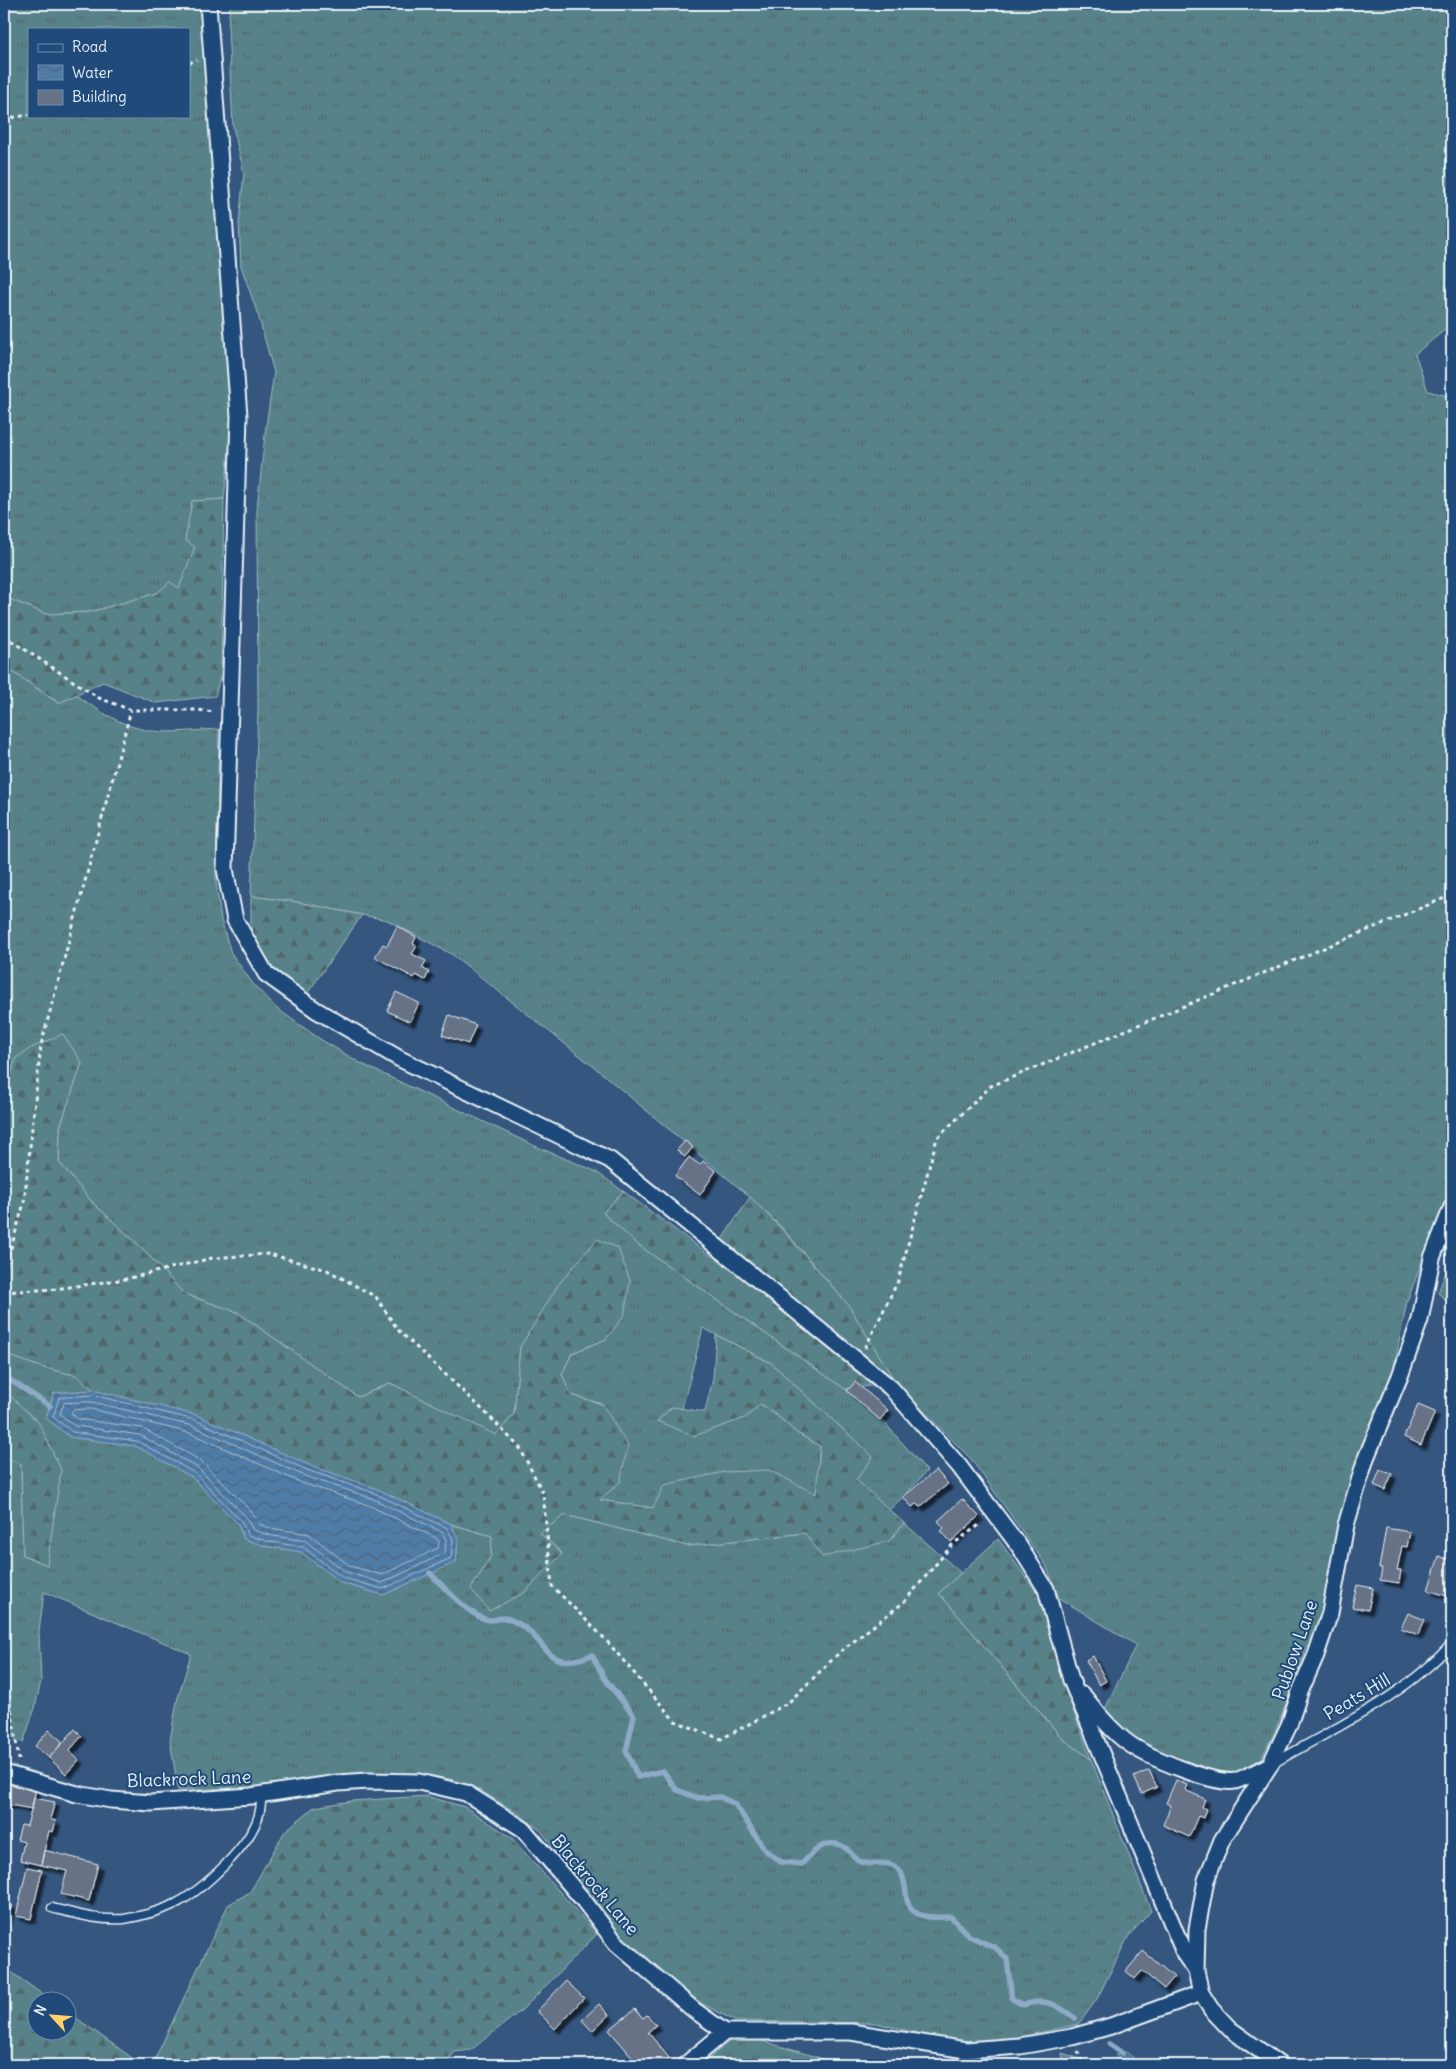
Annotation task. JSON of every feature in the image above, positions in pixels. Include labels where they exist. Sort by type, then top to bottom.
[{"type":"street","points":[[208,4],[239,416],[225,869],[235,920],[266,974],[316,1010],[400,1058],[610,1160],[891,1388],[959,1466],[1019,1546],[1046,1589],[1071,1680],[1185,1955],[1196,1971]]},
{"type":"street","points":[[211,52],[217,4]]},
{"type":"street","name":"Publow Lane","points":[[1280,2065],[1230,2029],[1211,2009],[1201,1993],[1196,1971],[1197,1929],[1206,1880],[1222,1840],[1270,1766],[1289,1725],[1330,1613],[1346,1525],[1366,1458],[1404,1367],[1420,1320],[1432,1258],[1452,1207]]},
{"type":"street","points":[[1071,1680],[1099,1716],[1131,1745],[1167,1763],[1203,1776],[1234,1781],[1270,1766]]},
{"type":"street","name":"Blackrock Lane","points":[[4,1773],[77,1794],[111,1800],[151,1803],[262,1795],[338,1783],[368,1781],[420,1782],[466,1793],[523,1829],[578,1893],[616,1942],[694,2010],[725,2032]]},
{"type":"street","points":[[685,2065],[725,2032],[851,2032],[966,2050],[1020,2046],[1111,2026],[1201,1993]]},
{"type":"lane","name":"Peats Hill","points":[[1270,1766],[1395,1693],[1438,1659],[1452,1643]]},
{"type":"lane","points":[[52,1908],[90,1918],[122,1919],[152,1914],[176,1903],[218,1872],[241,1846],[253,1828],[260,1811],[262,1795]]},
{"type":"path","points":[[4,119],[28,115]]},
{"type":"path","points":[[4,636],[99,698],[131,710],[197,710],[230,714]]},
{"type":"path","points":[[4,1272],[24,1204],[41,1044],[131,710]]},
{"type":"path","points":[[859,1362],[898,1281],[937,1138],[991,1086],[1452,895]]},
{"type":"path","points":[[4,1292],[55,1289],[126,1278],[212,1258],[269,1254],[327,1270],[376,1297],[398,1330],[483,1410],[520,1448],[543,1494],[552,1586],[605,1639],[675,1721],[721,1739],[788,1703],[841,1651],[904,1602],[953,1544],[995,1513]]},
{"type":"path","points":[[4,1646],[6,1676],[22,1778]]},
{"type":"path","points":[[1083,2060],[1083,2065]]},
{"type":"green space","points":[[4,4],[200,4],[233,414],[224,499],[192,501],[195,547],[179,589],[170,582],[158,593],[90,612],[46,614],[4,597]]},
{"type":"green space","points":[[230,4],[623,4],[667,12],[669,4],[1452,4],[1452,324],[1415,354],[1428,391],[1452,397],[1452,1186],[1407,1301],[1392,1377],[1354,1471],[1340,1517],[1321,1612],[1276,1729],[1261,1759],[1235,1773],[1193,1767],[1135,1741],[1104,1711],[1136,1645],[1059,1598],[1046,1565],[971,1459],[896,1383],[849,1306],[784,1230],[750,1197],[599,1071],[453,955],[387,920],[297,902],[251,896],[258,709],[257,508],[274,373],[259,318],[241,266],[239,223],[244,173],[233,127],[228,28]]},
{"type":"green space","points":[[224,499],[221,674],[215,696],[156,703],[103,682],[59,703],[4,666],[4,597],[46,614],[90,612],[157,593],[170,582],[179,588],[195,547],[185,540],[192,501]]},
{"type":"green space","points":[[4,666],[58,703],[76,695],[115,719],[141,729],[170,732],[219,729],[216,881],[221,920],[231,953],[253,984],[276,1008],[320,1039],[362,1064],[535,1146],[595,1171],[623,1191],[603,1213],[637,1244],[845,1389],[854,1388],[927,1471],[889,1510],[855,1480],[873,1457],[771,1363],[703,1328],[682,1409],[672,1407],[657,1421],[745,1418],[761,1404],[797,1433],[820,1446],[816,1494],[653,1508],[600,1500],[602,1404],[571,1395],[562,1374],[572,1353],[606,1339],[520,1347],[514,1414],[496,1436],[390,1383],[358,1397],[237,1312],[184,1294],[141,1247],[93,1203],[59,1162],[60,1127],[82,1063],[16,1058],[4,1100]]},
{"type":"green space","points":[[251,896],[297,902],[362,915],[307,994],[274,970],[251,931]]},
{"type":"green space","points":[[63,1034],[82,1063],[60,1127],[59,1162],[93,1203],[141,1247],[184,1294],[237,1312],[358,1397],[390,1383],[496,1435],[514,1414],[520,1347],[558,1285],[597,1239],[618,1248],[630,1281],[624,1316],[606,1339],[572,1353],[562,1374],[571,1395],[602,1404],[628,1446],[620,1482],[600,1500],[653,1508],[664,1485],[724,1472],[769,1470],[816,1494],[820,1446],[797,1433],[761,1404],[745,1418],[694,1436],[657,1421],[672,1407],[705,1412],[713,1378],[716,1335],[771,1363],[873,1457],[856,1480],[904,1523],[889,1541],[822,1557],[805,1533],[687,1546],[565,1515],[540,1533],[562,1554],[525,1592],[489,1611],[471,1589],[491,1556],[492,1536],[451,1524],[375,1488],[309,1465],[196,1415],[93,1390],[78,1376],[41,1367],[4,1354],[4,1100],[16,1058],[31,1048]]},
{"type":"green space","points":[[623,1191],[711,1256],[750,1197],[783,1230],[849,1306],[896,1383],[845,1389],[637,1244],[603,1213]]},
{"type":"green space","points":[[1452,1255],[1452,1306],[1438,1293]]},
{"type":"green space","points":[[4,1354],[41,1367],[79,1376],[93,1390],[54,1393],[46,1418],[70,1437],[136,1446],[192,1477],[238,1524],[244,1539],[265,1546],[301,1552],[341,1583],[383,1595],[456,1562],[458,1538],[451,1524],[492,1536],[491,1556],[471,1589],[562,1553],[540,1533],[565,1515],[687,1546],[806,1533],[889,1541],[904,1523],[961,1573],[939,1593],[1063,1739],[1091,1759],[1151,1911],[1128,1937],[1097,1999],[1079,2024],[998,2042],[963,2044],[876,2023],[735,2021],[701,2003],[666,1977],[620,1935],[541,1831],[519,1814],[483,1792],[454,1780],[421,1774],[311,1777],[263,1787],[178,1790],[170,1740],[177,1701],[191,1654],[44,1592],[39,1632],[41,1681],[35,1708],[23,1743],[4,1732],[4,1457],[21,1464],[23,1555],[47,1565],[8,1393],[4,1390]]},
{"type":"green space","points":[[4,1390],[39,1423],[61,1470],[47,1565],[23,1555],[21,1464],[4,1457]]},
{"type":"green space","points":[[998,1539],[1039,1595],[1059,1671],[1091,1759],[1063,1739],[939,1593]]},
{"type":"green space","points":[[426,1796],[465,1807],[511,1837],[597,1934],[523,2009],[471,2050],[455,2052],[444,2065],[152,2065],[228,1905],[250,1892],[285,1831],[314,1807],[352,1801]]},
{"type":"green space","points":[[4,1967],[39,1992],[28,1992],[28,2042],[78,2042],[78,2019],[142,2065],[4,2065]]},
{"type":"green space","points":[[752,2038],[844,2065],[701,2065],[731,2040]]},
{"type":"green space","points":[[1062,2053],[1083,2060],[1086,2065],[1064,2065]]},
{"type":"water","points":[[93,1390],[196,1415],[309,1465],[375,1488],[451,1524],[458,1538],[456,1562],[383,1595],[341,1583],[301,1552],[265,1546],[244,1539],[238,1524],[192,1477],[136,1446],[70,1437],[46,1418],[54,1393]]},
{"type":"water","points":[[1126,2052],[1143,2065],[1127,2065],[1115,2055]]},
{"type":"building","points":[[397,926],[416,937],[413,944],[417,946],[412,954],[426,961],[422,968],[429,972],[425,980],[416,975],[414,978],[375,957],[383,944],[387,946]]},
{"type":"building","points":[[396,992],[419,1003],[410,1022],[387,1011]]},
{"type":"building","points":[[449,1015],[476,1025],[468,1044],[442,1035]]},
{"type":"building","points":[[685,1141],[693,1147],[685,1157],[677,1150]]},
{"type":"building","points":[[689,1157],[700,1165],[703,1161],[716,1171],[700,1195],[675,1176]]},
{"type":"building","points":[[855,1382],[888,1410],[880,1420],[847,1391]]},
{"type":"building","points":[[1418,1405],[1435,1412],[1421,1445],[1404,1437]]},
{"type":"building","points":[[936,1470],[948,1484],[920,1507],[916,1504],[912,1507],[903,1497]]},
{"type":"building","points":[[1380,1470],[1392,1474],[1385,1490],[1374,1485]]},
{"type":"building","points":[[962,1499],[979,1516],[951,1542],[941,1531],[944,1528],[938,1521]]},
{"type":"building","points":[[1386,1528],[1410,1532],[1407,1547],[1402,1546],[1397,1570],[1401,1570],[1399,1583],[1380,1580],[1382,1568],[1379,1568]]},
{"type":"building","points":[[1439,1556],[1452,1561],[1452,1578],[1447,1596],[1428,1590]]},
{"type":"building","points":[[1357,1585],[1373,1588],[1368,1610],[1352,1607]]},
{"type":"building","points":[[1408,1613],[1425,1620],[1418,1635],[1401,1628]]},
{"type":"building","points":[[1093,1656],[1106,1681],[1099,1685],[1086,1660]]},
{"type":"building","points":[[75,1729],[82,1736],[69,1751],[79,1760],[66,1774],[49,1758]]},
{"type":"building","points":[[49,1730],[63,1742],[49,1758],[35,1746]]},
{"type":"building","points":[[1149,1770],[1157,1787],[1142,1794],[1134,1777]]},
{"type":"building","points":[[1176,1780],[1187,1785],[1185,1790],[1205,1799],[1202,1807],[1206,1809],[1203,1818],[1198,1816],[1189,1837],[1163,1825],[1171,1805],[1166,1803]]},
{"type":"building","points":[[4,1782],[36,1788],[32,1809],[4,1804]]},
{"type":"building","points":[[34,1798],[55,1802],[50,1819],[56,1821],[53,1832],[49,1831],[41,1865],[20,1860],[24,1842],[17,1840],[21,1825],[27,1826]]},
{"type":"building","points":[[44,1850],[98,1864],[89,1901],[61,1894],[67,1871],[41,1865]]},
{"type":"building","points":[[27,1867],[42,1870],[31,1919],[16,1916]]},
{"type":"building","points":[[4,1902],[12,1906],[4,1923]]},
{"type":"building","points":[[1143,1951],[1174,1977],[1164,1989],[1142,1971],[1135,1979],[1126,1971]]},
{"type":"building","points":[[566,1981],[584,1998],[555,2029],[537,2011]]},
{"type":"building","points":[[599,2004],[609,2015],[592,2031],[582,2020]]},
{"type":"building","points":[[635,2009],[643,2018],[647,2015],[656,2025],[648,2032],[670,2059],[663,2065],[639,2065],[609,2030]]},
{"type":"waterway","points":[[4,1376],[50,1406]]},
{"type":"waterway","points":[[430,1573],[458,1601],[475,1614],[490,1620],[510,1619],[529,1631],[548,1653],[555,1658],[576,1660],[592,1655],[605,1679],[634,1716],[626,1751],[638,1777],[663,1771],[677,1790],[698,1798],[720,1797],[735,1804],[765,1850],[781,1862],[802,1864],[817,1849],[834,1843],[847,1849],[861,1862],[870,1864],[885,1863],[894,1866],[902,1875],[907,1901],[912,1910],[927,1917],[951,1917],[969,1936],[996,1948],[1007,1959],[1012,1999],[1024,2005],[1045,2002],[1063,2009],[1075,2018]]},
{"type":"waterway","points":[[1109,2044],[1122,2053]]}]
